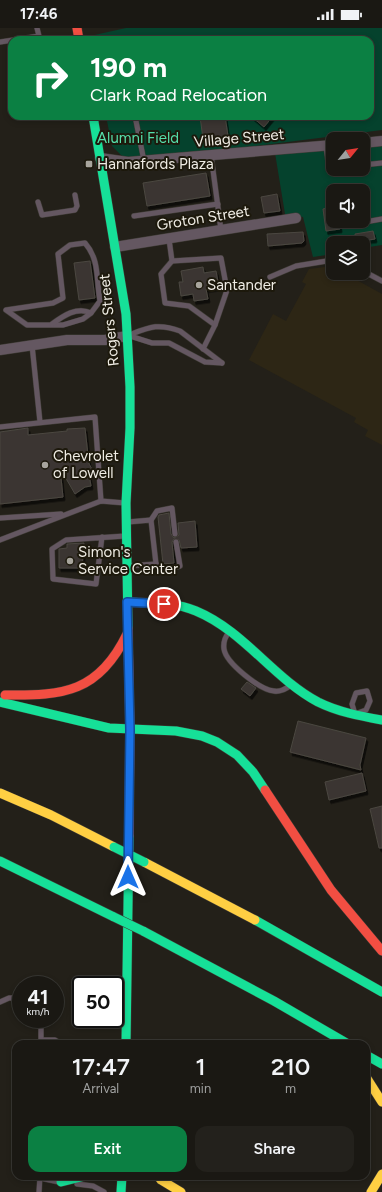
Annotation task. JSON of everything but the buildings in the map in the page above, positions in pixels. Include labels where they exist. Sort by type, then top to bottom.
[{"type":"main road","name":"Rogers Street","points":[[93,120],[126,314],[130,414],[126,503],[127,634],[130,730],[126,1040]]},
{"type":"main road","points":[[127,602],[164,604],[188,609],[229,632],[310,697],[322,704],[382,720]]},
{"type":"main road","points":[[0,695],[24,696],[57,694],[87,683],[109,664],[118,652],[127,634]]},
{"type":"main road","points":[[0,702],[109,728],[176,731],[202,736],[217,742],[237,755],[253,772],[331,890],[362,930],[382,951]]},
{"type":"main road","points":[[0,793],[52,815],[247,915],[382,992]]},
{"type":"main road","points":[[0,861],[143,931],[274,1001],[341,1040]]},
{"type":"main road","points":[[274,1001],[327,1040]]},
{"type":"main road","points":[[370,1057],[382,1064]]},
{"type":"main road","points":[[370,1083],[382,1102]]},
{"type":"main road","points":[[371,1192],[382,1174]]},
{"type":"main road","points":[[61,1182],[69,1180]]},
{"type":"main road","points":[[121,1192],[122,1180]]},
{"type":"main road","points":[[161,1180],[181,1192]]},
{"type":"street","points":[[370,142],[382,141]]},
{"type":"street","name":"Village Street","points":[[100,158],[128,162],[326,145]]},
{"type":"street","name":"Groton Street","points":[[115,248],[296,218]]},
{"type":"street","points":[[0,350],[67,340],[105,340],[127,336]]},
{"type":"lane","points":[[136,120],[144,161]]},
{"type":"lane","points":[[212,155],[221,230]]},
{"type":"lane","points":[[370,164],[382,163]]},
{"type":"lane","points":[[38,202],[42,215],[75,210],[78,206],[75,195]]},
{"type":"lane","points":[[134,216],[218,204]]},
{"type":"lane","points":[[370,221],[382,219]]},
{"type":"lane","points":[[170,239],[172,261],[161,274],[165,303],[189,306],[215,325]]},
{"type":"lane","points":[[85,243],[92,251],[96,263],[100,300],[91,313],[83,319],[63,325],[52,324],[34,326],[27,325],[6,310],[53,303],[64,298],[58,254],[70,245],[85,243]]},
{"type":"lane","points":[[172,261],[221,258],[227,290],[215,325],[203,349]]},
{"type":"lane","points":[[270,277],[296,266],[326,261]]},
{"type":"lane","points":[[370,275],[382,281]]},
{"type":"lane","points":[[52,324],[70,312],[86,311],[91,313]]},
{"type":"lane","points":[[153,325],[165,326],[180,330],[222,363],[205,362],[169,343],[152,343],[127,336],[153,325]]},
{"type":"lane","points":[[32,345],[40,422]]},
{"type":"lane","points":[[0,427],[95,417],[101,501]]},
{"type":"lane","points":[[0,540],[101,501],[126,503]]},
{"type":"lane","points":[[156,564],[151,520],[157,511],[172,508],[175,534]]},
{"type":"lane","points":[[0,518],[67,514]]},
{"type":"lane","points":[[126,522],[151,520]]},
{"type":"lane","points":[[102,537],[96,584],[53,579],[52,549],[66,540],[102,537],[126,536]]},
{"type":"lane","points":[[127,566],[156,564],[165,570],[180,566],[176,542]]},
{"type":"lane","points":[[229,632],[224,639],[223,648],[226,657],[234,666],[264,688],[273,691],[282,691],[294,684]]},
{"type":"lane","points":[[367,691],[370,701],[366,710],[355,714],[352,704],[356,693],[367,691]]},
{"type":"lane","points":[[0,1002],[12,998]]},
{"type":"lane","points":[[41,1028],[41,1040]]},
{"type":"lane","points":[[39,1192],[40,1180]]},
{"type":"lane","points":[[53,1180],[93,1186],[104,1192]]},
{"type":"shaded area","points":[[326,267],[326,280],[357,280],[382,294],[382,445],[365,436],[368,430],[354,422],[356,418],[249,360],[273,314],[286,321],[306,284],[302,282],[309,269]]},
{"type":"green space","name":"Alumni Field","points":[[126,28],[382,28],[382,130],[366,132],[326,132],[326,137],[128,162],[112,146],[107,120],[374,120],[374,36],[90,36]]},
{"type":"green space","points":[[382,146],[382,245],[370,247],[370,236],[326,236],[326,255],[313,257],[303,217],[285,214],[275,153],[326,149],[326,176],[370,176],[370,147]]},
{"type":"traffic: fast","points":[[94,120],[126,314],[130,387],[130,428],[126,503],[128,628]]},
{"type":"traffic: fast","points":[[127,602],[171,604],[196,611],[229,630],[287,680],[318,702],[341,711],[382,720]]},
{"type":"traffic: fast","points":[[0,702],[109,728],[176,731],[202,736],[217,742],[237,755],[253,772],[265,790]]},
{"type":"traffic: fast","points":[[126,1040],[129,836]]},
{"type":"traffic: fast","points":[[114,847],[144,862]]},
{"type":"traffic: fast","points":[[0,861],[114,917]]},
{"type":"traffic: fast","points":[[114,917],[143,931]]},
{"type":"traffic: fast","points":[[255,920],[382,992]]},
{"type":"traffic: fast","points":[[143,931],[274,1001],[341,1040]]},
{"type":"traffic: fast","points":[[370,1057],[382,1064]]},
{"type":"traffic: fast","points":[[61,1182],[69,1180]]},
{"type":"traffic: fast","points":[[121,1192],[122,1180]]},
{"type":"traffic: slow","points":[[0,793],[51,815],[114,847]]},
{"type":"traffic: slow","points":[[144,862],[255,920]]},
{"type":"traffic: slow","points":[[370,1083],[382,1102]]},
{"type":"traffic: slow","points":[[371,1192],[382,1174]]},
{"type":"traffic: slow","points":[[161,1180],[181,1192]]},
{"type":"traffic: jam","points":[[77,28],[78,36]]},
{"type":"traffic: jam","points":[[128,628],[130,730],[129,836]]},
{"type":"traffic: jam","points":[[5,695],[45,694],[78,687],[92,679],[104,668],[116,653],[127,634]]},
{"type":"traffic: jam","points":[[265,790],[331,890],[382,951]]},
{"type":"place","name":"Hannafords Plaza","points":[[89,164]]},
{"type":"place","name":"Santander","points":[[199,285]]},
{"type":"place","name":"Chevrolet of Lowell","points":[[45,465]]},
{"type":"place","name":"Simon's Service Center","points":[[70,561]]},
{"type":"route","points":[[128,877],[130,693],[127,602],[164,604]]}]
